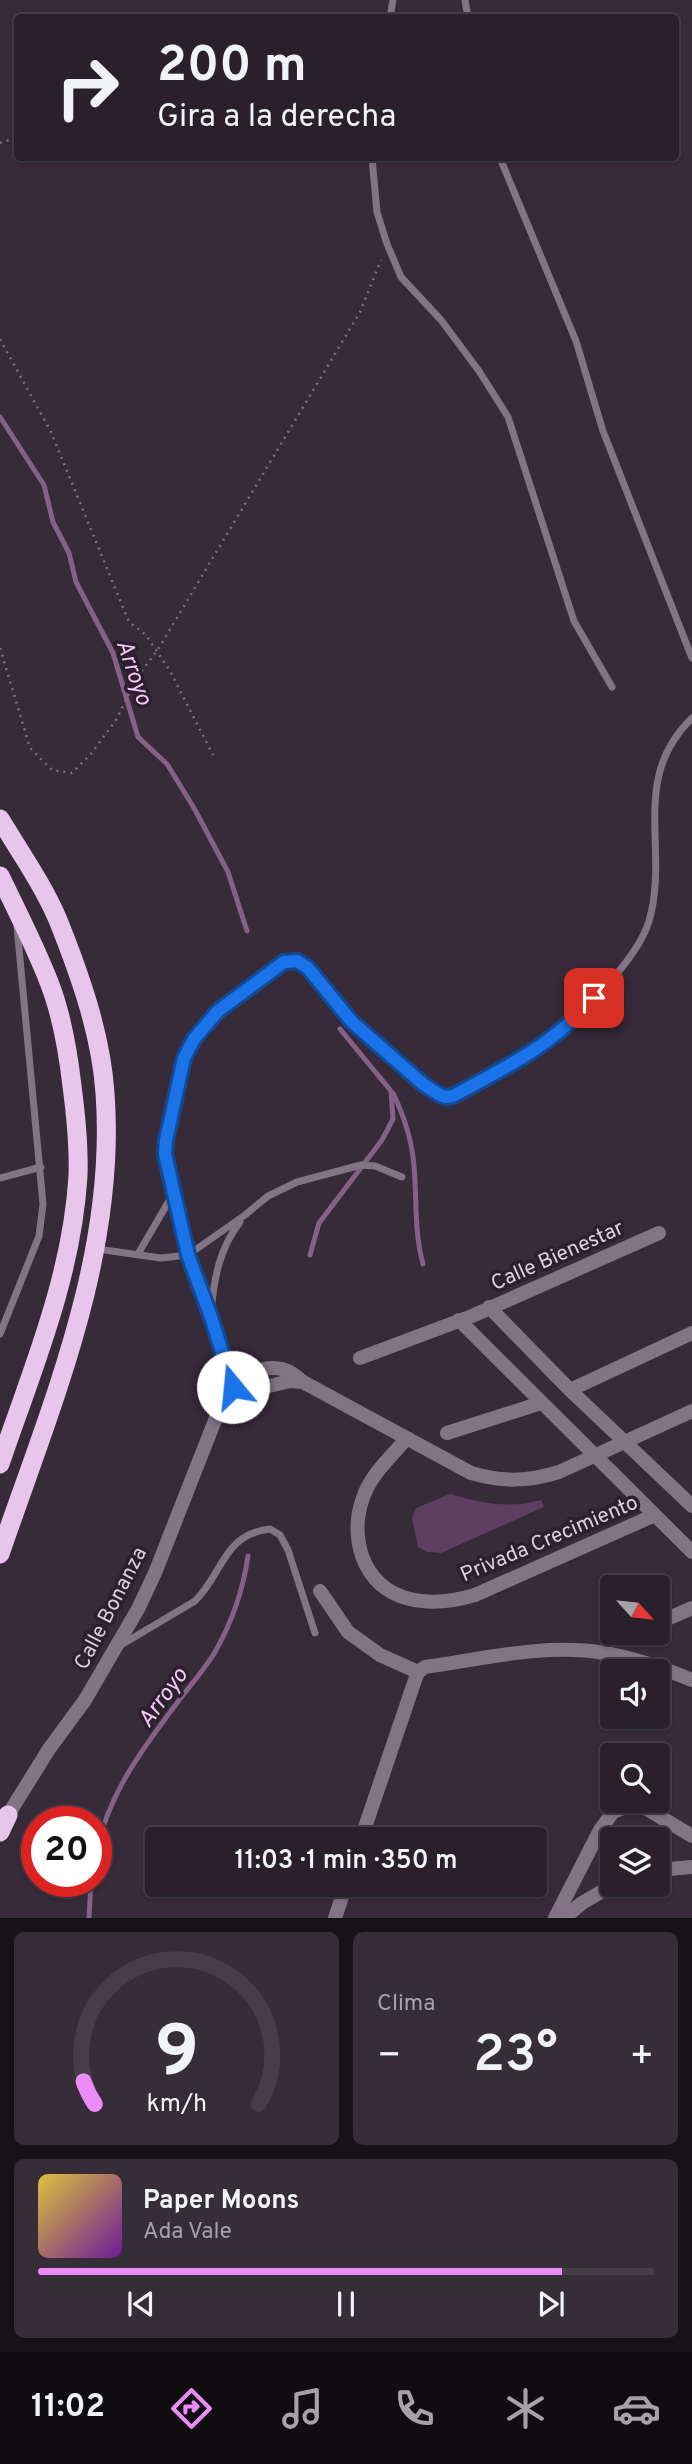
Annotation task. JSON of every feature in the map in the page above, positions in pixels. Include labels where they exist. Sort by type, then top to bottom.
[{"type":"highway","points":[[0,819],[57,918],[84,992],[98,1042],[105,1093],[106,1144],[96,1249],[66,1361],[0,1555]]},
{"type":"highway","points":[[0,876],[50,983],[62,1024],[77,1122],[78,1175],[73,1226],[64,1270],[0,1464]]},
{"type":"street","name":"Calle Bienestar","points":[[360,1358],[466,1318],[659,1233]]},
{"type":"street","points":[[489,1307],[577,1387],[625,1442],[690,1502]]},
{"type":"street","points":[[466,1318],[541,1403],[692,1552]]},
{"type":"street","points":[[577,1387],[692,1333]]},
{"type":"street","name":"Calle Bonanza","points":[[3,1823],[117,1648],[155,1573],[221,1405],[259,1370],[283,1368],[303,1382],[471,1473],[495,1480],[516,1481],[559,1472],[692,1411]]},
{"type":"street","name":"Calle Bonanza","points":[[235,1393],[290,1381],[303,1382]]},
{"type":"street","points":[[447,1433],[541,1403]]},
{"type":"street","name":"Privada Crecimiento","points":[[407,1438],[371,1480],[363,1497],[357,1524],[359,1545],[366,1566],[378,1584],[397,1595],[419,1602],[448,1601],[475,1595],[655,1515]]},
{"type":"street","points":[[320,1591],[348,1632],[380,1655],[418,1672]]},
{"type":"street","points":[[670,1618],[692,1608]]},
{"type":"street","points":[[365,1827],[418,1672],[425,1667],[563,1651],[602,1653],[629,1658],[692,1680]]},
{"type":"street","points":[[555,1918],[600,1830],[613,1812],[632,1805],[647,1809],[692,1836]]},
{"type":"street","points":[[670,1869],[692,1867]]},
{"type":"street","points":[[564,1918],[600,1893]]},
{"type":"street","points":[[335,1918],[342,1897]]},
{"type":"lane","points":[[372,161],[377,212],[401,277],[441,320],[479,371],[508,417],[574,621],[612,687]]},
{"type":"lane","points":[[501,161],[576,341],[603,431],[692,658]]},
{"type":"lane","points":[[235,1393],[188,1255],[165,1154],[184,1058],[194,1039],[218,1011],[284,962],[297,961],[308,968],[352,1022],[423,1084],[445,1097],[453,1096],[537,1050],[579,1015],[625,963],[649,923],[654,896],[654,793],[662,762],[679,731],[692,718]]},
{"type":"lane","points":[[0,1334],[39,1236],[43,1204],[15,906]]},
{"type":"lane","points":[[96,1249],[161,1258],[188,1255],[268,1196],[297,1182],[361,1164],[402,1177]]},
{"type":"lane","points":[[0,1178],[41,1167]]},
{"type":"lane","points":[[138,1254],[173,1194]]},
{"type":"lane","points":[[211,1317],[214,1280],[221,1255],[230,1235],[245,1215]]},
{"type":"lane","points":[[117,1648],[195,1601],[205,1591],[225,1556],[236,1543],[258,1530],[270,1529],[280,1535],[288,1550],[316,1633]]},
{"type":"path","points":[[0,648],[30,748],[52,770],[72,773],[90,755],[116,720],[139,674],[157,651],[360,312],[387,244]]},
{"type":"path","points":[[0,339],[51,432],[129,622],[146,635],[170,671],[213,755]]},
{"type":"shaded area","points":[[450,1494],[495,1504],[541,1500],[544,1507],[441,1553],[427,1552],[418,1547],[412,1518],[416,1508]]},
{"type":"waterway","name":"Arroyo","points":[[0,417],[44,485],[53,522],[69,553],[76,582],[113,653],[138,737],[167,764],[194,808],[228,872],[247,931]]},
{"type":"waterway","name":"Arroyo","points":[[310,1255],[319,1223],[382,1140],[393,1119],[391,1091],[340,1029]]},
{"type":"waterway","points":[[393,1093],[404,1119],[411,1147],[417,1227],[423,1264]]},
{"type":"waterway","name":"Arroyo","points":[[111,1806],[155,1732],[215,1652],[232,1618],[248,1556]]},
{"type":"waterway","name":"Arroyo","points":[[89,1918],[90,1897]]},
{"type":"route","points":[[233,1387],[188,1255],[165,1154],[169,1120],[184,1058],[205,1024],[218,1011],[284,962],[297,961],[308,968],[352,1022],[423,1084],[445,1097],[453,1096],[537,1050],[579,1015],[594,998]]}]
